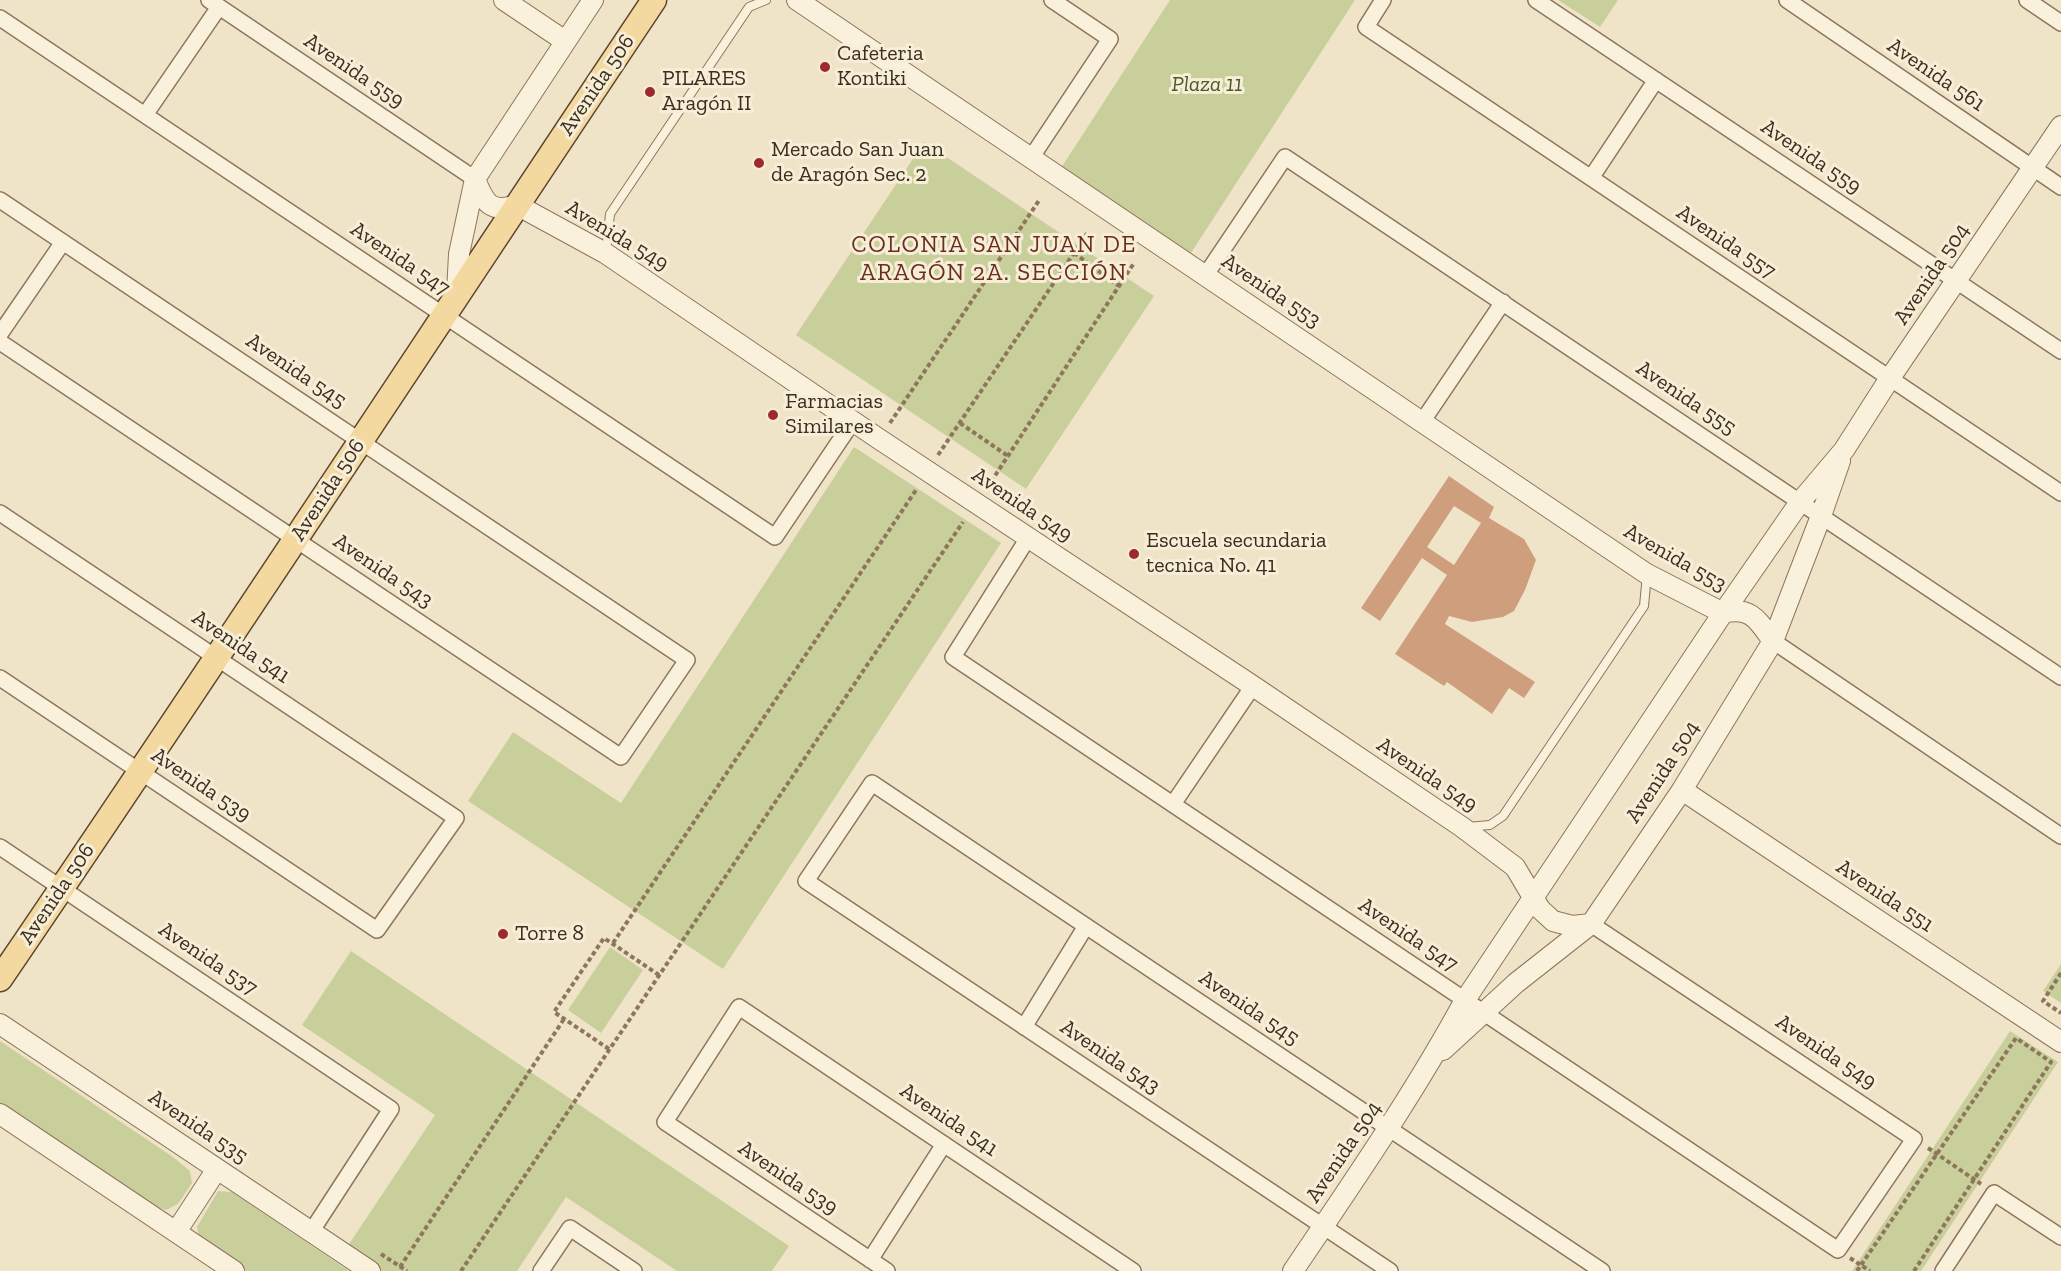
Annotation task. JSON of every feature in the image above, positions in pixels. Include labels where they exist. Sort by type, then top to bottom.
[{"type":"main road","name":"Avenida 506","points":[[0,979],[217,658],[457,293],[654,0]]},
{"type":"street","points":[[504,0],[565,41]]},
{"type":"street","points":[[457,293],[459,254],[475,179],[593,0]]},
{"type":"street","name":"Avenida 553","points":[[797,0],[1647,574],[1723,613]]},
{"type":"street","points":[[1031,158],[1110,39],[1052,0]]},
{"type":"street","name":"Avenida 557","points":[[1383,0],[1366,27],[2061,493]]},
{"type":"street","name":"Avenida 559","points":[[1536,0],[2061,351]]},
{"type":"street","name":"Avenida 561","points":[[1787,0],[2061,187]]},
{"type":"street","points":[[2027,0],[2061,23]]},
{"type":"street","points":[[145,115],[214,3]]},
{"type":"street","name":"Avenida 559","points":[[214,3],[475,179]]},
{"type":"street","name":"Avenida 547","points":[[0,18],[775,537],[853,421]]},
{"type":"street","points":[[1591,178],[1656,80]]},
{"type":"street","name":"Avenida 504","points":[[1293,1271],[1389,1129],[1433,1058],[1464,1000],[1723,613],[1800,502],[1844,450],[1890,378],[2061,126]]},
{"type":"street","name":"Avenida 555","points":[[1205,276],[1286,157],[2061,677]]},
{"type":"street","name":"Avenida 549","points":[[475,179],[483,198],[493,207],[505,209],[517,205],[605,254],[1462,827],[1515,867],[1546,916],[1553,921],[1572,926],[1591,924],[1914,1139]]},
{"type":"street","name":"Avenida 545","points":[[0,200],[687,660],[621,757]]},
{"type":"street","points":[[0,334],[63,242]]},
{"type":"street","points":[[1422,422],[1503,303]]},
{"type":"street","name":"Avenida 543","points":[[0,342],[621,757]]},
{"type":"street","name":"Avenida 504","points":[[1433,1058],[1516,983],[1591,924],[1682,790],[1773,641],[1844,450]]},
{"type":"street","name":"Avenida 541","points":[[0,513],[456,818],[377,930]]},
{"type":"street","name":"Avenida 547","points":[[1028,537],[953,657],[1838,1250]]},
{"type":"street","points":[[1723,613],[1738,611],[1753,616],[1773,641],[2061,836]]},
{"type":"street","name":"Avenida 539","points":[[0,678],[377,930]]},
{"type":"street","points":[[1173,804],[1254,686]]},
{"type":"street","name":"Avenida 545","points":[[872,783],[1602,1271]]},
{"type":"street","name":"Avenida 543","points":[[872,783],[806,881],[1390,1271]]},
{"type":"street","name":"Avenida 551","points":[[1682,790],[2061,1042]]},
{"type":"street","name":"Avenida 537","points":[[0,847],[392,1109],[311,1232]]},
{"type":"street","points":[[1024,1027],[1086,926]]},
{"type":"street","name":"Avenida 541","points":[[739,1007],[1133,1271]]},
{"type":"street","name":"Avenida 539","points":[[739,1007],[664,1122],[886,1271]]},
{"type":"street","name":"Avenida 535","points":[[0,1024],[370,1271]]},
{"type":"street","points":[[0,1114],[234,1271]]},
{"type":"street","points":[[1838,1250],[1914,1139]]},
{"type":"street","points":[[870,1260],[944,1144]]},
{"type":"street","points":[[176,1232],[217,1169]]},
{"type":"street","points":[[1943,1271],[1994,1193],[2061,1237]]},
{"type":"street","points":[[542,1271],[570,1228],[633,1271]]},
{"type":"lane","points":[[605,254],[610,214],[749,7],[766,0]]},
{"type":"lane","points":[[1462,827],[1490,825],[1503,816],[1644,606],[1647,574]]},
{"type":"path","points":[[890,423],[1040,199]]},
{"type":"path","points":[[938,455],[1088,232]]},
{"type":"path","points":[[1074,254],[1119,286]]},
{"type":"path","points":[[987,488],[1134,263]]},
{"type":"path","points":[[960,423],[1008,456]]},
{"type":"path","points":[[613,943],[916,490]]},
{"type":"path","points":[[461,1271],[963,522]]},
{"type":"path","points":[[609,1049],[554,1012],[604,938],[659,975]]},
{"type":"path","points":[[2061,973],[2043,1001],[2061,1013]]},
{"type":"path","points":[[400,1267],[564,1019]]},
{"type":"path","points":[[1857,1271],[2016,1038],[2051,1062],[1914,1271]]},
{"type":"path","points":[[1914,1139],[1994,1193]]},
{"type":"path","points":[[1838,1250],[1870,1271]]},
{"type":"green space","name":"Plaza 11","points":[[1170,0],[1355,0],[1189,256],[1059,171]]},
{"type":"green space","points":[[1558,0],[1618,0],[1600,27]]},
{"type":"green space","points":[[924,142],[1154,296],[1026,489],[796,335]]},
{"type":"green space","points":[[854,447],[1001,543],[723,969],[468,801],[513,732],[621,803]]},
{"type":"green space","points":[[610,947],[643,970],[601,1033],[568,1010]]},
{"type":"green space","points":[[351,951],[789,1246],[772,1271],[677,1271],[566,1197],[517,1271],[370,1271],[343,1253],[435,1115],[302,1025]]},
{"type":"green space","points":[[2061,964],[2061,1003],[2043,991]]},
{"type":"green space","points":[[2010,1031],[2058,1062],[1921,1271],[1852,1271]]},
{"type":"green space","points":[[0,1041],[173,1157],[190,1171],[192,1183],[178,1204],[166,1210],[155,1206],[0,1104]]},
{"type":"green space","points":[[218,1191],[232,1192],[349,1271],[242,1271],[199,1237],[197,1227]]},
{"type":"building","points":[[1449,476],[1494,507],[1489,518],[1524,539],[1536,560],[1514,611],[1503,617],[1472,622],[1449,616],[1445,624],[1535,682],[1524,698],[1509,688],[1492,714],[1447,682],[1444,686],[1395,654],[1447,575],[1422,558],[1380,621],[1361,608]],"holes":[[[1454,506],[1481,523],[1454,565],[1427,547]]]},
{"type":"place","name":"Cafeteria Kontiki","points":[[825,67]]},
{"type":"place","name":"PILARES Aragón II","points":[[650,92]]},
{"type":"place","name":"Mercado San Juan de Aragón Sec. 2","points":[[759,163]]},
{"type":"place","name":"Farmacias Similares","points":[[773,415]]},
{"type":"place","name":"Escuela secundaria tecnica No. 41","points":[[1134,554]]},
{"type":"place","name":"Torre 8","points":[[503,934]]},
{"type":"district","name":"COLONIA SAN JUAN DE ARAGÓN 2A. SECCIÓN","points":[[994,259]]}]
